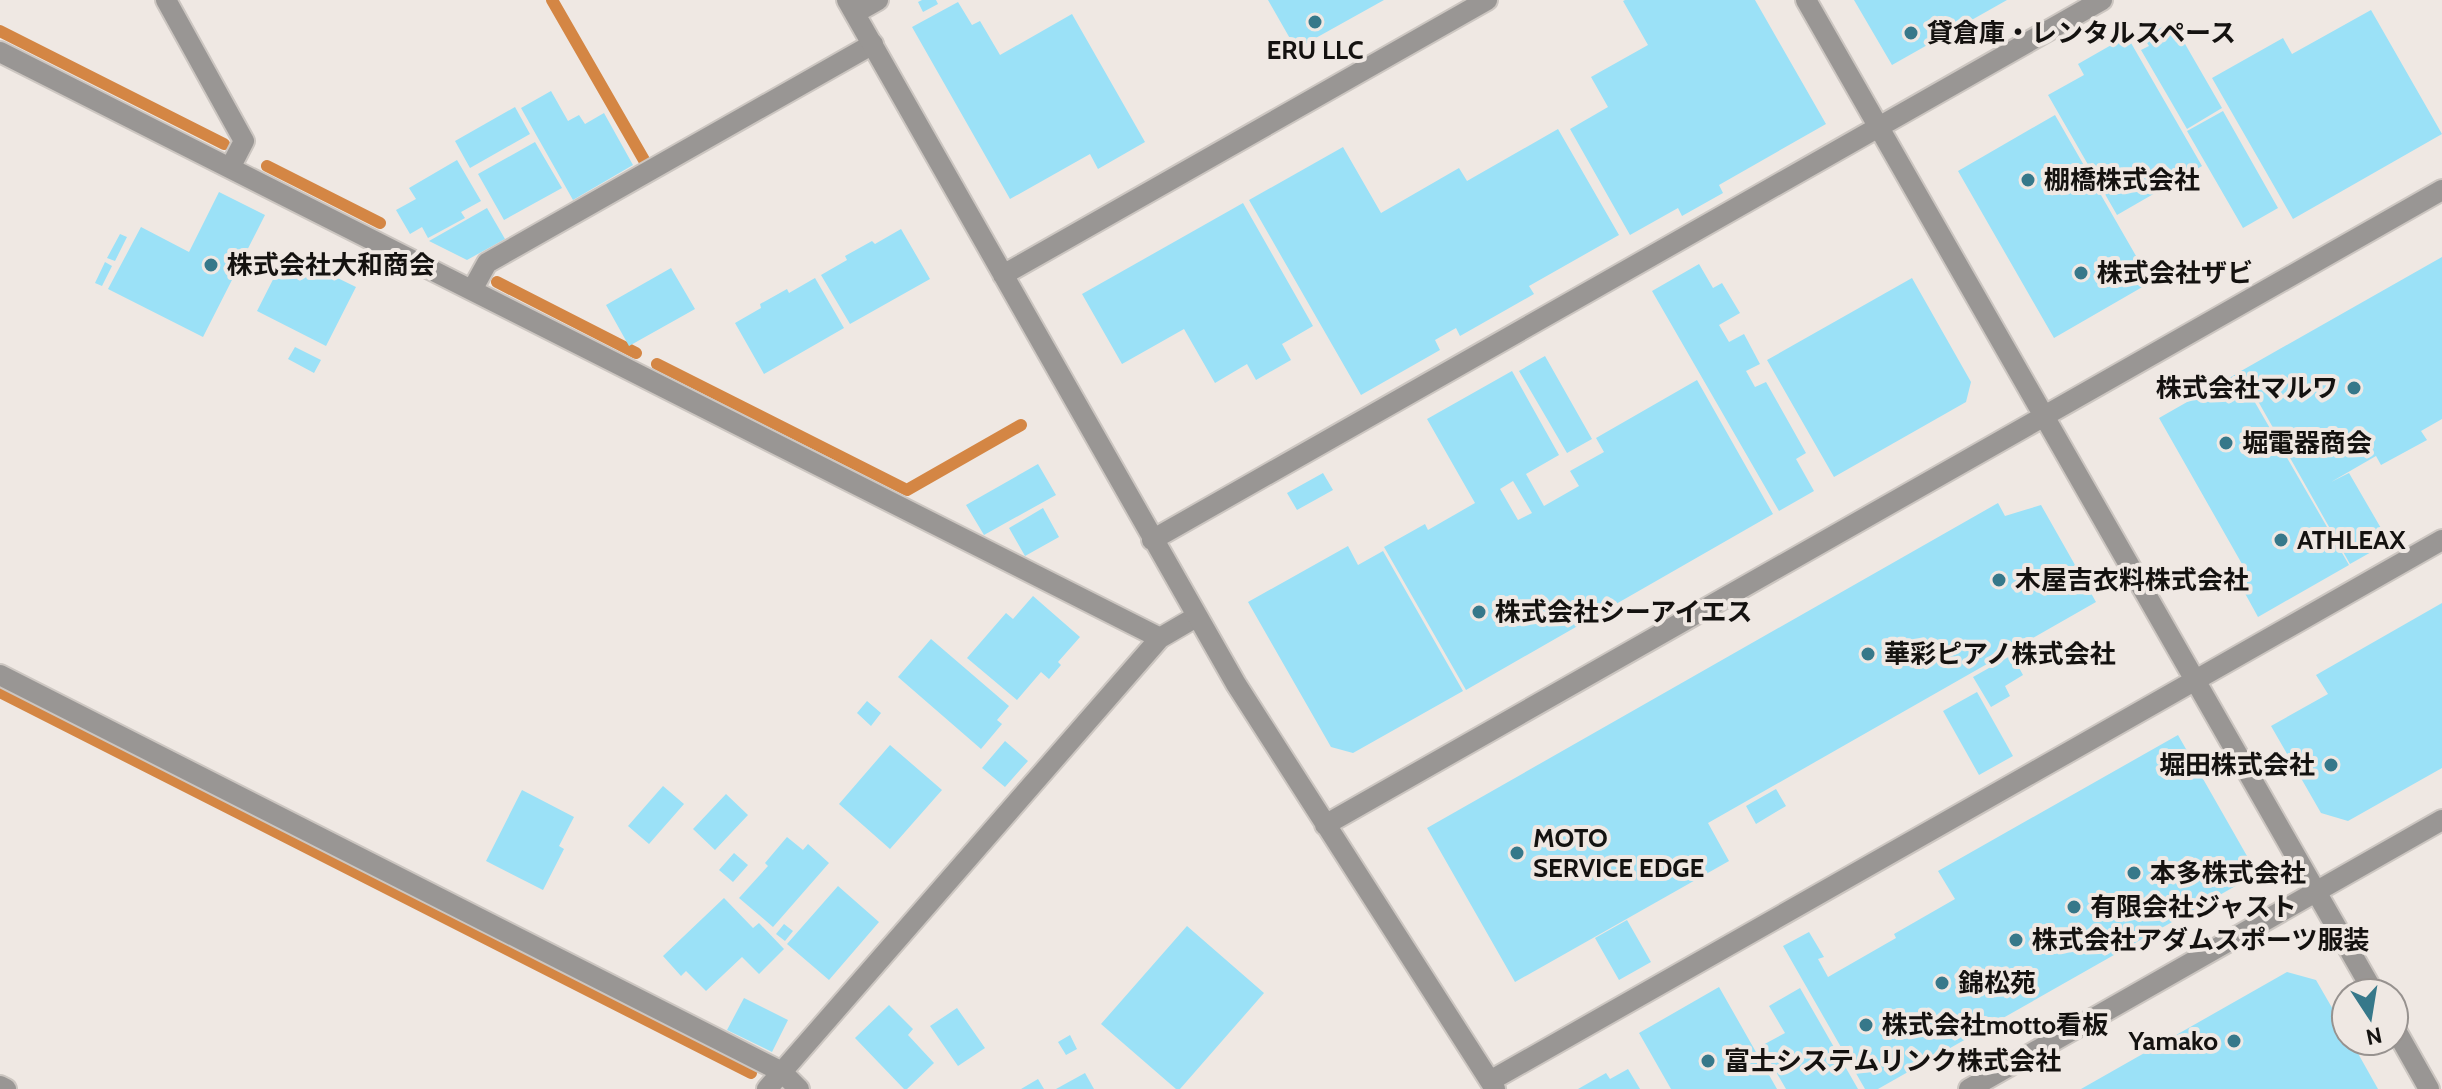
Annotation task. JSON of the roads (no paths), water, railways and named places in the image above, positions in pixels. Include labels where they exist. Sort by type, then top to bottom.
[{"type":"street","points":[[166,0],[244,141],[230,168]]},
{"type":"street","points":[[878,0],[851,7],[1196,617],[1492,1085],[2442,540]]},
{"type":"street","points":[[1003,275],[1487,0]]},
{"type":"street","points":[[1806,0],[2365,977]]},
{"type":"street","points":[[1152,540],[2102,0]]},
{"type":"street","points":[[472,290],[487,263],[873,44]]},
{"type":"street","points":[[0,52],[1160,638]]},
{"type":"street","points":[[1325,825],[2442,190]]},
{"type":"street","points":[[767,1089],[1160,638],[1196,617]]},
{"type":"street","points":[[0,675],[782,1072],[799,1089]]},
{"type":"street","points":[[1969,1089],[2442,820]]},
{"type":"street","points":[[2410,1055],[2429,1089]]},
{"type":"street","points":[[0,1086],[6,1089]]},
{"type":"waterway","points":[[552,0],[644,160]]},
{"type":"waterway","points":[[0,31],[224,144]]},
{"type":"waterway","points":[[267,166],[380,223]]},
{"type":"waterway","points":[[497,282],[636,353]]},
{"type":"waterway","points":[[657,364],[907,490],[1021,425]]},
{"type":"waterway","points":[[0,692],[751,1073]]},
{"type":"place","name":"ERU LLC","points":[[1315,22]]},
{"type":"place","name":"貸倉庫・レンタルスペース","points":[[1911,33]]},
{"type":"place","name":"棚橋株式会社","points":[[2028,180]]},
{"type":"place","name":"株式会社大和商会","points":[[211,265]]},
{"type":"place","name":"株式会社ザビ","points":[[2081,273]]},
{"type":"place","name":"株式会社マルワ","points":[[2354,388]]},
{"type":"place","name":"堀電器商会","points":[[2226,443]]},
{"type":"place","name":"ATHLEAX","points":[[2281,540]]},
{"type":"place","name":"木屋吉衣料株式会社","points":[[1999,580]]},
{"type":"place","name":"株式会社シーアイエス","points":[[1479,612]]},
{"type":"place","name":"華彩ピアノ株式会社","points":[[1868,654]]},
{"type":"place","name":"堀田株式会社","points":[[2331,765]]},
{"type":"place","name":"MOTO SERVICE EDGE","points":[[1517,853]]},
{"type":"place","name":"本多株式会社","points":[[2134,873]]},
{"type":"place","name":"有限会社ジャスト","points":[[2074,907]]},
{"type":"place","name":"株式会社アダムスポーツ服装","points":[[2016,940]]},
{"type":"place","name":"錦松苑","points":[[1942,983]]},
{"type":"place","name":"株式会社motto看板","points":[[1866,1025]]},
{"type":"place","name":"Yamako","points":[[2234,1041]]},
{"type":"place","name":"富士システムリンク株式会社","points":[[1708,1061]]}]
